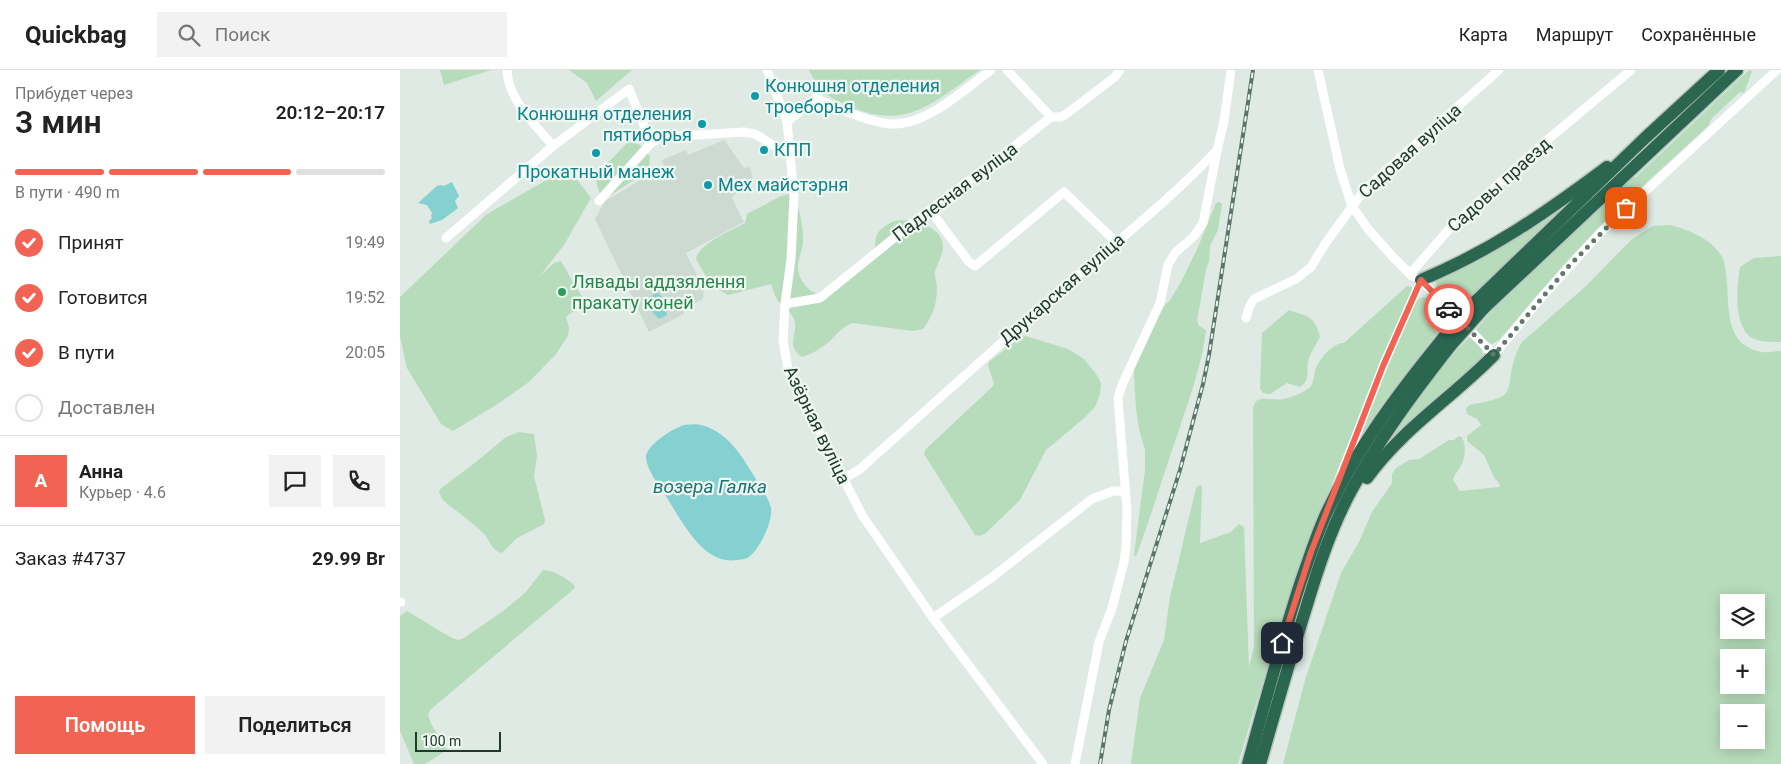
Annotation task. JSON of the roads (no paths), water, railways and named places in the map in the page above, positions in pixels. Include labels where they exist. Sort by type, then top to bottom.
[{"type":"highway","points":[[1248,764],[1286,627],[1311,552],[1343,480],[1382,417],[1479,306],[1645,138],[1718,70]]},
{"type":"highway","points":[[1479,306],[1737,70]]},
{"type":"highway","points":[[1421,280],[1476,254],[1523,228],[1645,138]]},
{"type":"highway","points":[[1260,764],[1292,652],[1339,516],[1368,462],[1448,341]]},
{"type":"highway","points":[[1327,547],[1361,485],[1376,465],[1409,430],[1462,386],[1494,355]]},
{"type":"street","points":[[507,70],[509,84],[514,95],[553,146]]},
{"type":"street","name":"Азёрная вуліца","points":[[767,70],[788,122],[794,196],[791,259],[785,304],[783,340],[788,370],[862,515],[933,618],[1044,764]]},
{"type":"street","points":[[788,122],[816,98],[829,105],[868,118],[894,124],[906,122],[922,117],[940,107],[991,70]]},
{"type":"street","points":[[1007,70],[1051,117]]},
{"type":"street","name":"Падлесная вуліца","points":[[785,304],[820,298],[1051,117],[1065,115],[1114,77],[1120,70]]},
{"type":"street","points":[[1074,764],[1099,642],[1112,608],[1124,562],[1128,529],[1118,398],[1122,385],[1160,303],[1168,265],[1175,253],[1194,236],[1203,223],[1224,121],[1231,70]]},
{"type":"street","points":[[1318,70],[1340,169],[1352,206],[1379,242],[1410,274],[1421,280],[1494,355],[1540,299],[1600,233],[1777,70]]},
{"type":"street","name":"Садовая вуліца","points":[[1246,318],[1254,299],[1296,279],[1311,268],[1364,188],[1499,70]]},
{"type":"street","name":"Садовы праезд","points":[[1410,274],[1450,228],[1546,141],[1632,70]]},
{"type":"street","points":[[446,238],[553,146],[629,89],[651,143]]},
{"type":"street","points":[[599,201],[651,143],[664,137],[744,132],[755,134],[778,148],[790,147]]},
{"type":"street","name":"Друкарская вуліца","points":[[843,479],[860,469],[1197,172],[1217,151]]},
{"type":"street","points":[[930,210],[969,262],[975,266],[1064,192],[1116,242]]},
{"type":"street","points":[[1326,515],[1383,366],[1421,280]]},
{"type":"street","points":[[933,618],[991,578],[1092,499],[1113,492],[1126,491]]},
{"type":"water","points":[[452,182],[459,196],[455,201],[458,208],[442,220],[430,224],[429,221],[432,218],[432,213],[427,205],[418,203],[437,186],[444,186]]},
{"type":"water","points":[[658,292],[662,297],[667,315],[659,319],[647,307],[646,299]]},
{"type":"water","name":"возера Галка","points":[[696,424],[716,432],[732,445],[746,462],[770,505],[770,520],[765,534],[754,552],[745,559],[724,560],[713,556],[704,549],[687,529],[654,478],[647,463],[647,453],[655,443],[680,426]]},
{"type":"railway","points":[[1100,764],[1109,710],[1126,641],[1180,470],[1203,384],[1253,70]]},
{"type":"place","name":"Конюшня отделения троеборья","points":[[755,96]]},
{"type":"place","name":"Конюшня отделения пятиборья","points":[[702,124]]},
{"type":"place","name":"КПП","points":[[764,150]]},
{"type":"place","name":"Прокатный манеж","points":[[596,153]]},
{"type":"place","name":"Мех майстэрня","points":[[708,185]]},
{"type":"place","name":"Лявады аддзялення пракату коней","points":[[562,292]]}]
